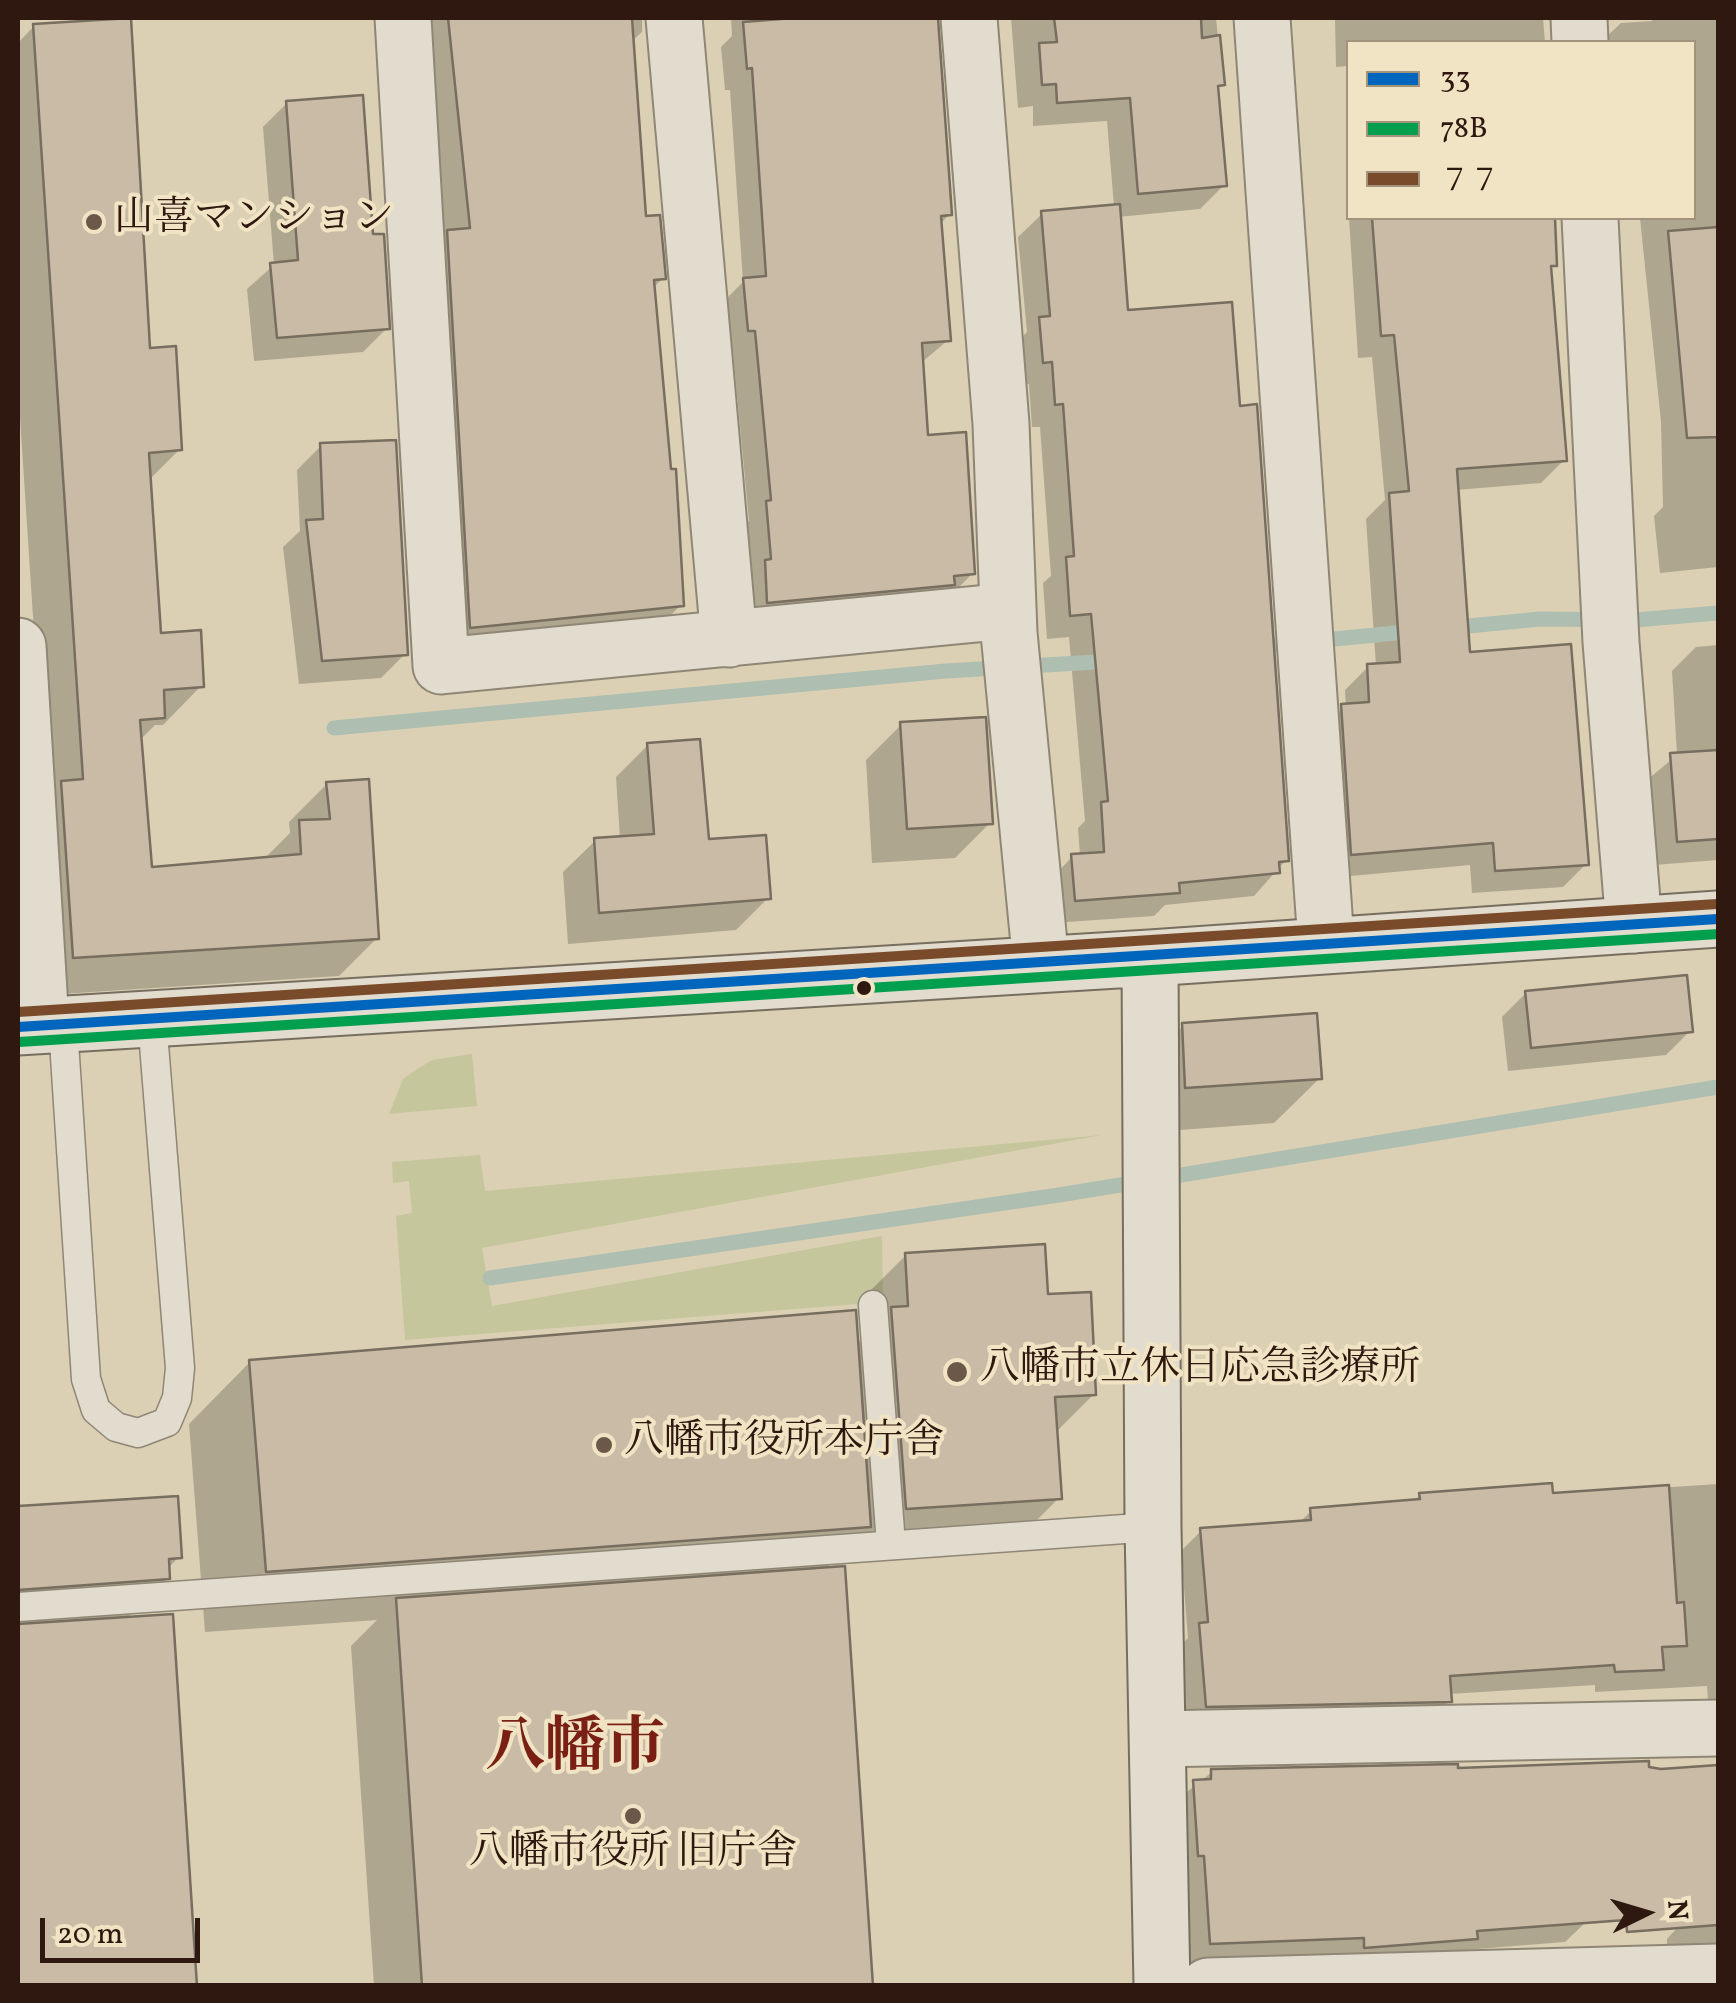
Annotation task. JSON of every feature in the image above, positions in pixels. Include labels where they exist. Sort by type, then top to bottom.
[{"type":"street","points":[[403,18],[441,666],[729,638],[1011,643]]},
{"type":"street","points":[[674,18],[729,638]]},
{"type":"street","points":[[969,18],[1001,424],[1011,643],[1041,964]]},
{"type":"street","points":[[1262,18],[1326,943]]},
{"type":"street","points":[[1590,220],[1611,642],[1634,925]]},
{"type":"street","points":[[18,646],[40,1026],[1718,919]]},
{"type":"street","points":[[1150,958],[1152,1526],[1162,1986]]},
{"type":"street","points":[[1158,1739],[1718,1728]]},
{"type":"street","points":[[1208,1986],[1718,1972]]},
{"type":"lane","points":[[40,1026],[86,1380],[96,1410],[116,1427],[138,1433],[167,1422],[177,1398],[180,1368],[152,1020]]},
{"type":"lane","points":[[873,1306],[891,1544]]},
{"type":"lane","points":[[18,1607],[1152,1526]]},
{"type":"green space","points":[[472,1054],[477,1106],[389,1114],[403,1079],[432,1060]]},
{"type":"green space","points":[[1102,1135],[482,1248],[492,1306],[882,1236],[883,1302],[405,1340],[396,1216],[412,1213],[409,1181],[393,1183],[392,1162],[480,1155],[485,1191]]},
{"type":"building","points":[[131,18],[150,348],[176,346],[182,450],[149,453],[161,633],[201,630],[204,687],[164,690],[165,718],[140,720],[152,867],[301,854],[299,820],[330,819],[326,782],[369,779],[379,939],[73,958],[61,781],[83,779],[33,24]]},
{"type":"building","points":[[448,18],[632,18],[646,216],[660,215],[666,279],[654,280],[671,469],[676,469],[684,606],[470,628],[447,230],[470,228]]},
{"type":"building","points":[[938,18],[952,215],[941,216],[951,341],[922,343],[928,435],[966,432],[975,574],[954,576],[955,585],[767,603],[765,560],[771,559],[766,501],[771,500],[755,331],[748,331],[743,278],[766,276],[752,68],[747,69],[743,22]]},
{"type":"building","points":[[1054,18],[1201,18],[1202,38],[1220,35],[1225,85],[1218,86],[1227,186],[1138,194],[1130,98],[1057,103],[1056,84],[1042,85],[1039,43],[1057,42]]},
{"type":"building","points":[[363,95],[373,234],[384,234],[390,329],[277,338],[270,263],[298,260],[286,101]]},
{"type":"building","points":[[1120,204],[1128,310],[1232,302],[1240,406],[1257,404],[1289,861],[1279,862],[1280,873],[1179,883],[1180,893],[1075,901],[1071,854],[1104,852],[1101,802],[1108,801],[1091,614],[1070,616],[1066,557],[1074,556],[1063,404],[1055,405],[1052,362],[1043,363],[1039,317],[1050,316],[1041,211]]},
{"type":"building","points":[[1372,220],[1555,220],[1557,266],[1551,266],[1567,461],[1457,469],[1470,652],[1571,644],[1589,865],[1495,871],[1493,843],[1351,855],[1341,704],[1369,702],[1367,664],[1400,662],[1389,493],[1409,491],[1394,335],[1381,336]]},
{"type":"building","points":[[1718,227],[1718,437],[1687,438],[1668,231]]},
{"type":"building","points":[[396,440],[408,655],[322,661],[306,520],[323,519],[320,443]]},
{"type":"building","points":[[986,717],[993,824],[907,829],[900,722]]},
{"type":"building","points":[[700,739],[709,839],[766,835],[771,899],[599,913],[594,838],[654,834],[647,743]]},
{"type":"building","points":[[1718,750],[1718,839],[1677,842],[1670,753]]},
{"type":"building","points":[[1687,975],[1693,1032],[1531,1048],[1525,991]]},
{"type":"building","points":[[1317,1013],[1322,1079],[1185,1088],[1182,1023]]},
{"type":"building","points":[[1045,1244],[1048,1294],[1091,1292],[1096,1395],[1055,1397],[1062,1499],[906,1509],[891,1307],[908,1306],[905,1253]]},
{"type":"building","points":[[856,1310],[871,1527],[266,1572],[249,1360]]},
{"type":"building","points":[[1552,1483],[1553,1493],[1669,1485],[1677,1603],[1684,1602],[1687,1646],[1662,1647],[1664,1670],[1615,1672],[1614,1665],[1450,1676],[1452,1702],[1206,1707],[1199,1623],[1208,1622],[1200,1528],[1311,1520],[1310,1508],[1420,1499],[1419,1493]]},
{"type":"building","points":[[178,1496],[182,1558],[169,1559],[170,1579],[18,1590],[18,1506]]},
{"type":"building","points":[[845,1566],[873,1986],[422,1986],[396,1598]]},
{"type":"building","points":[[173,1614],[197,1986],[18,1986],[18,1624]]},
{"type":"building","points":[[1649,1761],[1649,1767],[1661,1769],[1718,1765],[1718,1925],[1627,1932],[1626,1920],[1477,1931],[1478,1939],[1364,1948],[1364,1938],[1210,1944],[1204,1856],[1198,1856],[1193,1780],[1211,1779],[1211,1769],[1458,1764],[1458,1768]]},
{"type":"waterway","points":[[1448,628],[1540,619],[1635,620],[1718,613]]},
{"type":"waterway","points":[[1254,647],[1416,631]]},
{"type":"waterway","points":[[334,728],[946,671],[1112,661]]},
{"type":"waterway","points":[[490,1278],[1059,1195],[1718,1087]]},
{"type":"transit line","name":"７７","points":[[18,1012],[1717,904]]},
{"type":"transit line","name":"33","points":[[18,1027],[1718,919]]},
{"type":"transit line","name":"78B","points":[[19,1042],[1718,934]]},
{"type":"place","name":"山喜マンション","points":[[94,222]]},
{"type":"place","name":"八幡市立休日応急診療所","points":[[957,1372]]},
{"type":"place","name":"八幡市役所本庁舎","points":[[604,1445]]},
{"type":"place","name":"八幡市役所 旧庁舎","points":[[633,1816]]},
{"type":"district","name":"八幡市","points":[[575,1754]]}]
